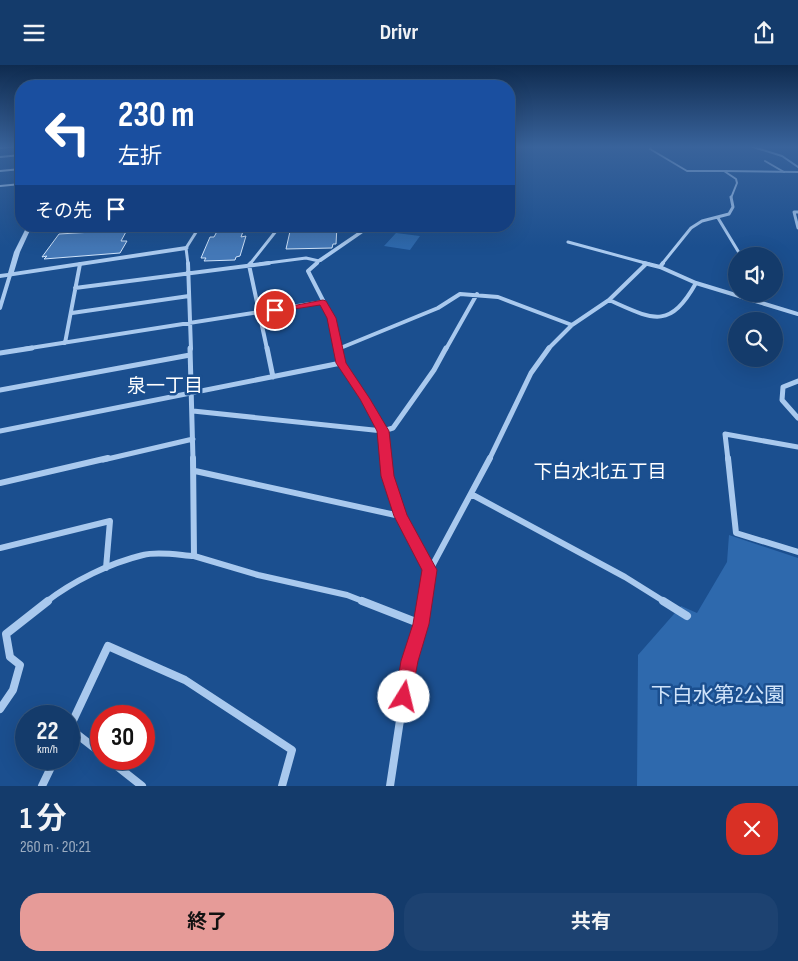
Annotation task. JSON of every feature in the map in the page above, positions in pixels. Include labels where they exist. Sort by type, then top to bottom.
[{"type":"street","points":[[660,267],[691,228],[702,221],[718,219],[729,214],[733,207],[730,199],[731,192],[737,183],[736,180]]},
{"type":"street","points":[[0,186],[15,185]]},
{"type":"street","points":[[798,212],[794,212],[798,229]]},
{"type":"street","points":[[718,219],[735,247]]},
{"type":"street","points":[[0,308],[17,252],[27,232]]},
{"type":"street","points":[[194,556],[195,471],[192,439],[193,393],[189,323],[190,273],[186,248],[196,232]]},
{"type":"street","points":[[249,265],[275,232]]},
{"type":"street","points":[[362,232],[319,261],[308,271],[332,318],[341,363],[365,399],[383,431],[388,476],[400,516],[430,570]]},
{"type":"street","points":[[568,242],[660,267],[696,283],[728,293]]},
{"type":"street","points":[[0,276],[186,248]]},
{"type":"street","points":[[75,288],[306,258],[319,261]]},
{"type":"street","points":[[65,343],[80,264]]},
{"type":"street","points":[[390,786],[409,661],[421,624],[430,570],[471,494],[531,373],[553,343],[572,325],[609,300],[646,264]]},
{"type":"street","points":[[249,265],[273,377]]},
{"type":"street","points":[[609,300],[649,317],[661,317],[678,313],[688,300],[696,283]]},
{"type":"street","points":[[338,349],[438,308],[460,294],[498,297],[572,325]]},
{"type":"street","points":[[193,411],[383,431],[393,428],[434,370],[477,294]]},
{"type":"street","points":[[72,313],[189,296]]},
{"type":"street","points":[[0,353],[323,302]]},
{"type":"street","points":[[756,302],[798,314]]},
{"type":"street","points":[[0,390],[190,355]]},
{"type":"street","points":[[0,431],[341,363]]},
{"type":"street","points":[[798,381],[783,387],[782,400],[798,419]]},
{"type":"street","points":[[798,447],[725,433],[736,533],[798,553]]},
{"type":"street","points":[[0,483],[192,439]]},
{"type":"street","points":[[195,471],[400,516]]},
{"type":"street","points":[[471,494],[624,577],[687,616]]},
{"type":"street","points":[[0,548],[110,521],[106,567]]},
{"type":"street","points":[[0,709],[13,690],[20,665],[10,657],[6,635],[60,591],[106,567],[145,555],[194,556],[258,575],[347,595],[421,624]]},
{"type":"street","points":[[80,706],[108,646],[185,681],[292,750],[282,786]]},
{"type":"street","points":[[42,786],[50,770]]},
{"type":"street","points":[[122,770],[142,786]]},
{"type":"green space","points":[[396,233],[420,236],[410,250],[384,246]]},
{"type":"green space","name":"下白水第2公園","points":[[729,535],[798,558],[798,786],[637,786],[638,655],[681,606],[697,613],[727,562]]},
{"type":"building","points":[[126,232],[121,241],[127,241],[120,253],[44,259],[47,256],[42,257],[59,234]]},
{"type":"building","points":[[217,232],[243,232],[241,237],[246,236],[240,256],[236,257],[235,260],[204,261],[206,258],[201,258],[210,237],[214,237]]},
{"type":"building","points":[[290,232],[337,232],[336,244],[333,244],[332,248],[286,249]]},
{"type":"district","name":"泉一丁目","points":[[165,386]]},
{"type":"district","name":"下白水北五丁目","points":[[600,472]]},
{"type":"route","points":[[275,310],[323,302],[332,318],[341,363],[365,399],[383,431],[388,476],[400,516],[430,570],[421,624],[409,661],[404,697]]}]
